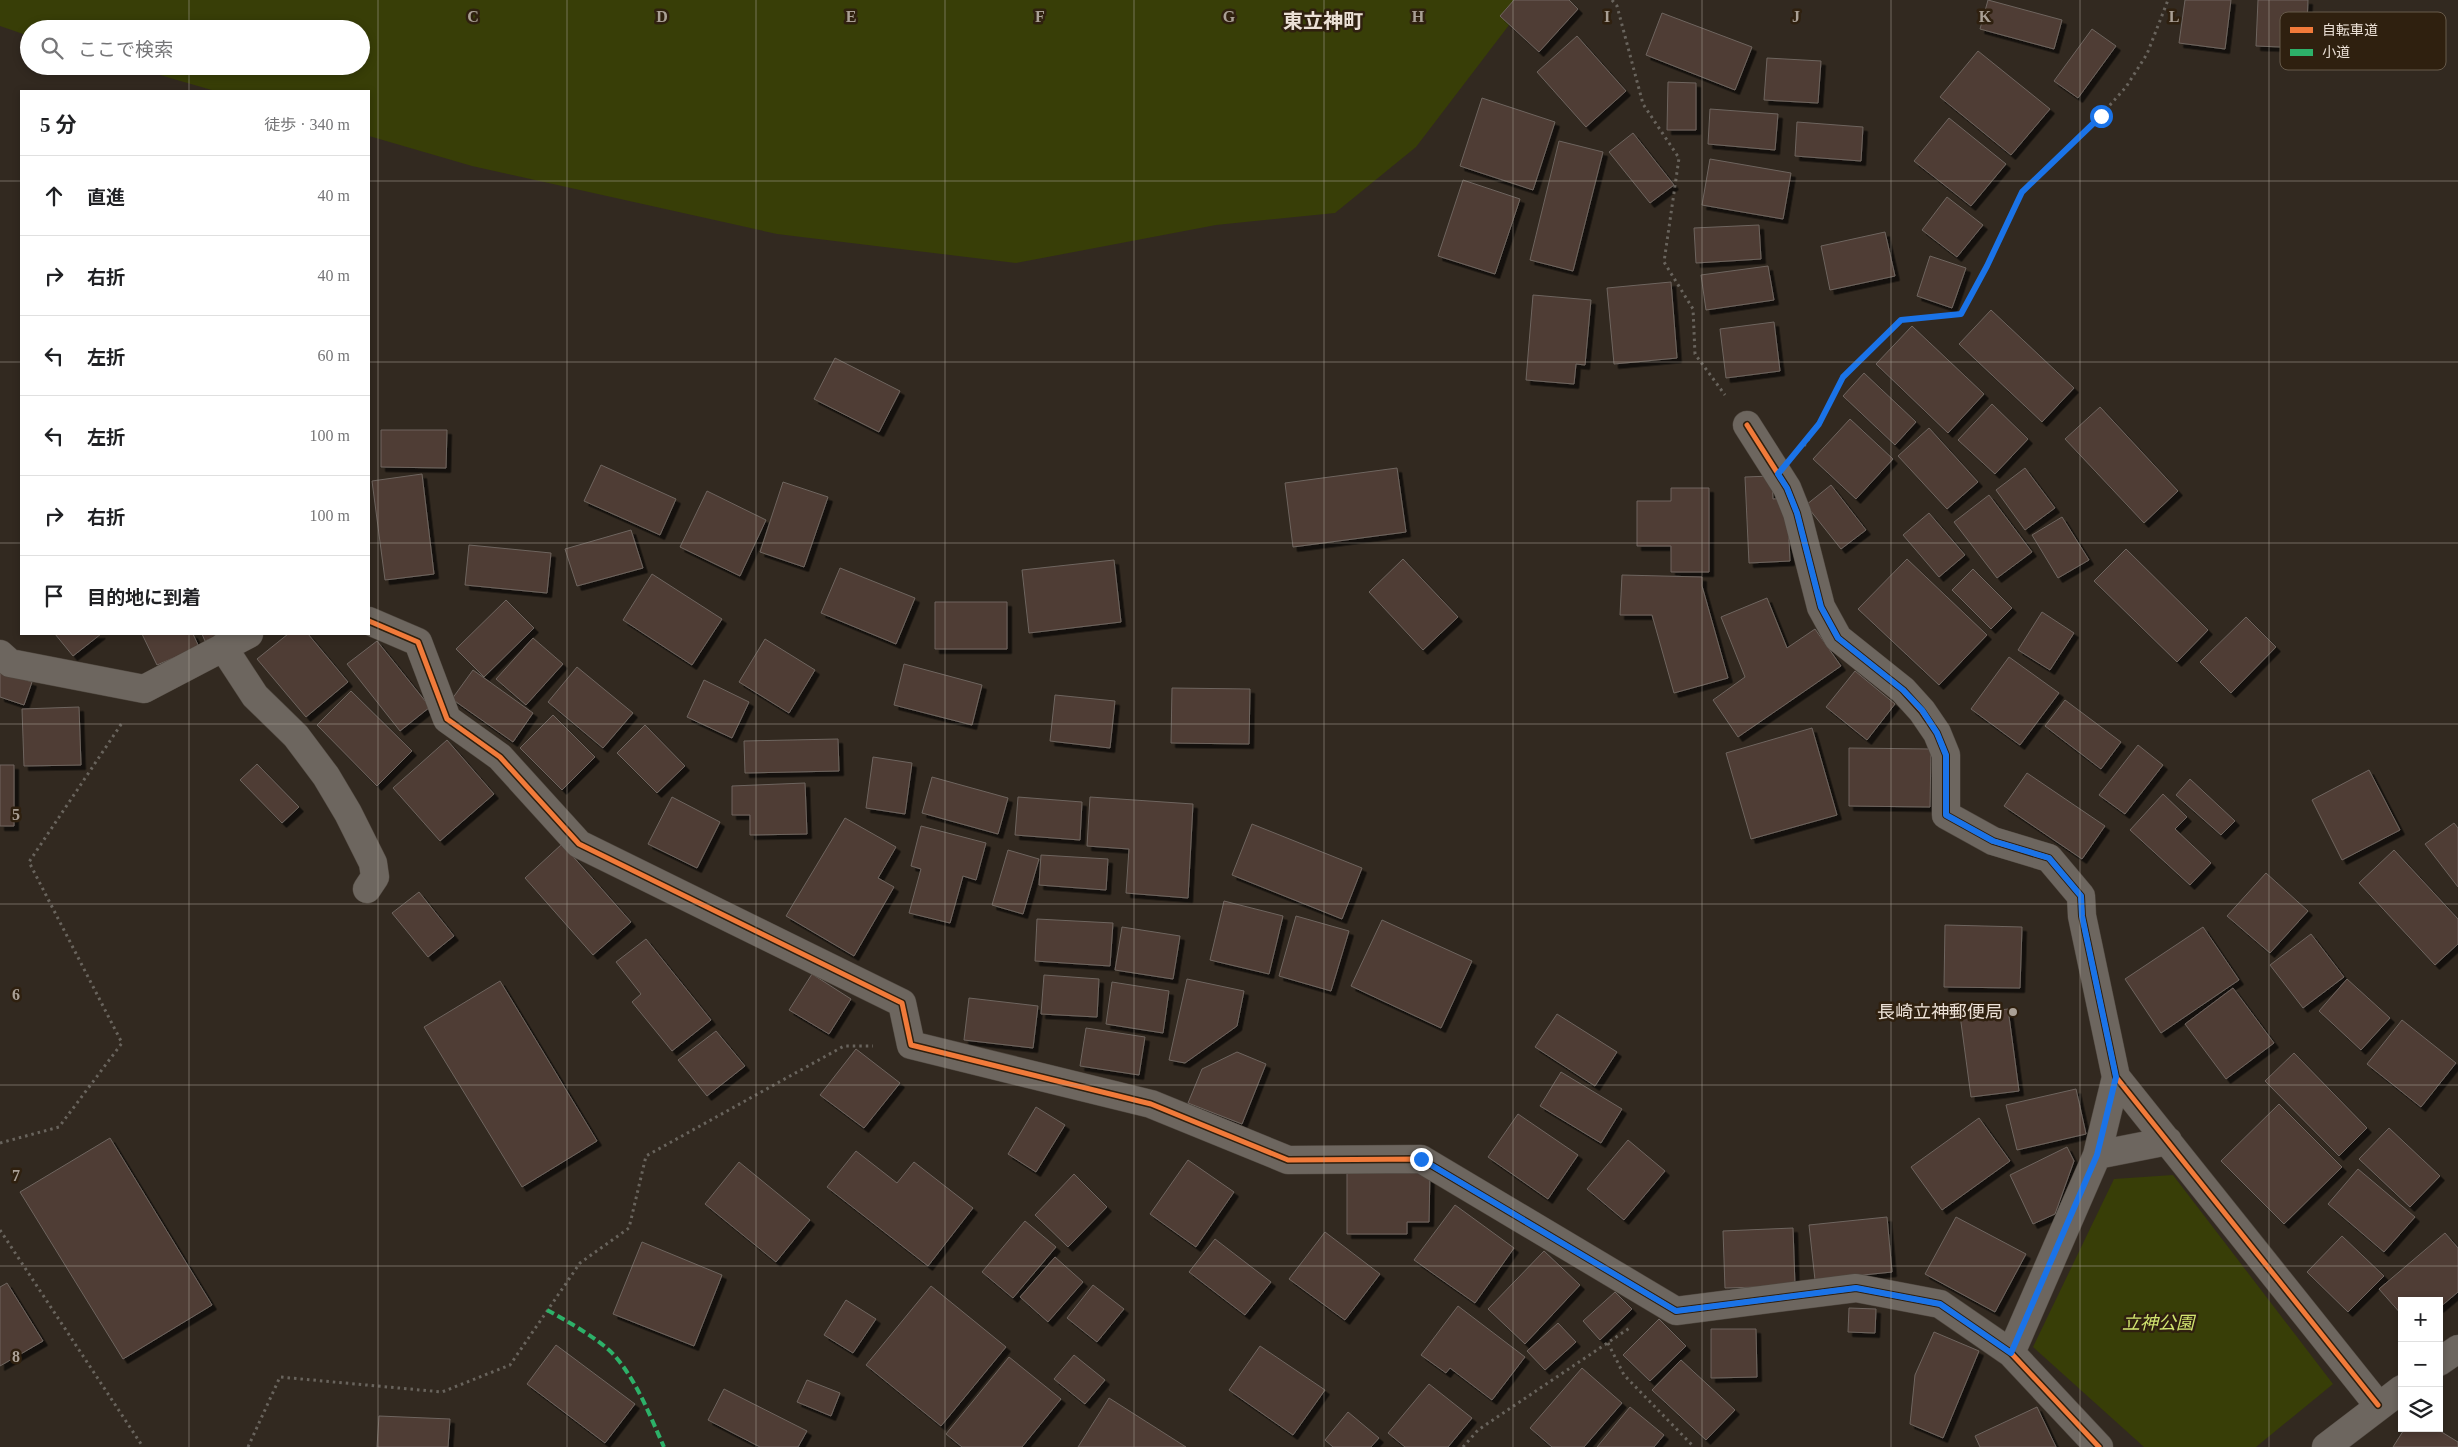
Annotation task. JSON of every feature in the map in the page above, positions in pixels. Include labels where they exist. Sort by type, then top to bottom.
[{"type":"street","points":[[1747,425],[1787,488],[1797,513],[1821,607],[1838,638],[1903,690],[1922,710],[1937,733],[1946,755],[1946,815],[1993,841],[2049,858],[2081,896],[2082,916],[2116,1077],[2097,1155],[2011,1353]]},
{"type":"street","points":[[370,621],[418,642],[447,719],[500,757],[579,844],[902,1002],[911,1045],[1151,1104],[1288,1160],[1421,1159],[1676,1311],[1856,1288],[1940,1304],[2011,1353],[2099,1447]]},
{"type":"street","points":[[0,654],[10,663],[144,689],[247,635]]},
{"type":"street","points":[[223,647],[255,696],[296,736],[326,776],[348,813],[373,863],[375,877],[367,889]]},
{"type":"street","points":[[2116,1077],[2378,1405]]},
{"type":"street","points":[[2097,1155],[2168,1142]]},
{"type":"street","points":[[2443,1359],[2458,1349]]},
{"type":"street","points":[[2326,1447],[2378,1405],[2398,1392]]},
{"type":"path","points":[[1612,0],[1617,6],[1643,104],[1679,158],[1664,262],[1693,309],[1695,354],[1747,425]]},
{"type":"path","points":[[1778,474],[1819,424],[1843,377],[1901,320],[1961,314],[1987,266],[2022,192],[2101,116],[2126,86],[2147,54],[2168,0]]},
{"type":"path","points":[[0,1143],[59,1127],[122,1043],[29,862],[144,689]]},
{"type":"path","points":[[248,1447],[280,1377],[442,1392],[510,1365],[580,1262],[629,1228],[646,1156],[844,1046],[911,1045]]},
{"type":"path","points":[[0,1230],[142,1447]]},
{"type":"path","points":[[1463,1447],[1478,1430],[1650,1314],[1661,1302]]},
{"type":"path","points":[[1608,1343],[1624,1375],[1694,1447]]},
{"type":"green space","points":[[0,0],[1528,0],[1416,147],[1335,213],[1216,225],[1016,263],[777,234],[472,166],[370,136],[370,90],[212,90],[160,75],[370,75],[370,20],[20,20],[20,33],[0,26]]},
{"type":"green space","name":"立神公園","points":[[2173,1175],[2333,1384],[2256,1447],[2144,1447],[2033,1347],[2114,1179]]},
{"type":"building","points":[[1514,0],[1569,0],[1578,9],[1539,52],[1500,16]]},
{"type":"building","points":[[1988,0],[2062,20],[2054,49],[1980,29]]},
{"type":"building","points":[[2185,0],[2231,0],[2225,49],[2179,43]]},
{"type":"building","points":[[2258,0],[2308,0],[2308,12],[2280,12],[2280,47],[2256,46]]},
{"type":"building","points":[[1662,13],[1752,47],[1735,90],[1646,55]]},
{"type":"building","points":[[2092,29],[2116,46],[2078,98],[2054,81]]},
{"type":"building","points":[[1577,36],[1626,91],[1586,127],[1537,72]]},
{"type":"building","points":[[1978,51],[2050,109],[2011,155],[1940,97]]},
{"type":"building","points":[[1767,58],[1821,61],[1818,103],[1764,100]]},
{"type":"building","points":[[1668,82],[1696,83],[1696,130],[1667,130]]},
{"type":"building","points":[[1482,98],[1555,122],[1533,190],[1460,166]]},
{"type":"building","points":[[1710,109],[1778,114],[1775,150],[1708,144]]},
{"type":"building","points":[[1949,118],[2006,164],[1971,206],[1914,161]]},
{"type":"building","points":[[1797,122],[1863,127],[1861,161],[1795,156]]},
{"type":"building","points":[[1633,133],[1674,185],[1650,203],[1609,152]]},
{"type":"building","points":[[1559,141],[1603,152],[1573,271],[1530,260]]},
{"type":"building","points":[[1710,159],[1791,173],[1783,219],[1702,205]]},
{"type":"building","points":[[1463,180],[1520,199],[1495,274],[1438,256]]},
{"type":"building","points":[[1947,197],[1983,225],[1957,257],[1922,230]]},
{"type":"building","points":[[1759,225],[1761,259],[1696,263],[1694,228]]},
{"type":"building","points":[[1885,232],[1895,276],[1830,290],[1821,246]]},
{"type":"building","points":[[1930,256],[1966,268],[1952,308],[1917,296]]},
{"type":"building","points":[[1768,266],[1774,300],[1706,310],[1701,275]]},
{"type":"building","points":[[1671,282],[1677,358],[1614,364],[1607,288]]},
{"type":"building","points":[[1533,295],[1591,300],[1585,365],[1576,364],[1574,384],[1526,380]]},
{"type":"building","points":[[1991,310],[2074,388],[2042,422],[1959,344]]},
{"type":"building","points":[[1774,322],[1780,371],[1726,378],[1720,329]]},
{"type":"building","points":[[1912,326],[1984,394],[1948,433],[1876,364]]},
{"type":"building","points":[[835,358],[900,391],[879,432],[814,399]]},
{"type":"building","points":[[1864,373],[1916,422],[1895,445],[1843,396]]},
{"type":"building","points":[[1992,404],[2028,439],[1995,474],[1958,440]]},
{"type":"building","points":[[2100,407],[2178,491],[2144,523],[2065,439]]},
{"type":"building","points":[[1850,419],[1893,459],[1856,499],[1813,459]]},
{"type":"building","points":[[1929,428],[1978,482],[1947,509],[1898,456]]},
{"type":"building","points":[[381,430],[447,430],[446,468],[381,467]]},
{"type":"building","points":[[601,465],[676,499],[660,535],[584,501]]},
{"type":"building","points":[[1397,468],[1406,532],[1293,547],[1285,483]]},
{"type":"building","points":[[2025,468],[2055,508],[2025,530],[1996,490]]},
{"type":"building","points":[[422,474],[434,574],[385,580],[372,481]]},
{"type":"building","points":[[1772,476],[1773,499],[1787,498],[1790,561],[1749,563],[1745,477]]},
{"type":"building","points":[[783,482],[828,497],[804,567],[760,552]]},
{"type":"building","points":[[1831,485],[1866,530],[1841,549],[1806,505]]},
{"type":"building","points":[[1671,488],[1709,488],[1709,572],[1671,572],[1671,546],[1637,546],[1637,501],[1671,501]]},
{"type":"building","points":[[707,491],[766,520],[740,576],[680,547]]},
{"type":"building","points":[[1989,495],[2032,552],[1997,578],[1954,522]]},
{"type":"building","points":[[1929,513],[1965,555],[1939,577],[1903,535]]},
{"type":"building","points":[[2062,517],[2089,560],[2058,578],[2032,535]]},
{"type":"building","points":[[631,530],[643,568],[577,586],[565,549]]},
{"type":"building","points":[[469,545],[551,553],[547,593],[465,585]]},
{"type":"building","points":[[2126,549],[2208,630],[2177,662],[2094,581]]},
{"type":"building","points":[[1403,559],[1458,617],[1423,650],[1369,592]]},
{"type":"building","points":[[1907,559],[1987,635],[1939,685],[1858,609]]},
{"type":"building","points":[[1114,560],[1121,622],[1029,633],[1022,570]]},
{"type":"building","points":[[840,568],[915,598],[896,644],[821,613]]},
{"type":"building","points":[[1973,569],[2012,608],[1991,629],[1952,590]]},
{"type":"building","points":[[652,574],[722,619],[692,665],[623,620]]},
{"type":"building","points":[[1622,575],[1702,577],[1702,586],[1728,678],[1674,693],[1652,615],[1620,615]]},
{"type":"building","points":[[1767,598],[1787,648],[1815,629],[1841,666],[1738,737],[1713,700],[1745,677],[1721,617]]},
{"type":"building","points":[[506,600],[534,628],[484,677],[456,649]]},
{"type":"building","points":[[935,602],[1007,602],[1007,649],[935,649]]},
{"type":"building","points":[[2042,612],[2074,633],[2050,670],[2018,650]]},
{"type":"building","points":[[2246,617],[2276,647],[2231,693],[2200,662]]},
{"type":"building","points":[[56,635],[100,635],[73,656]]},
{"type":"building","points":[[142,635],[193,635],[199,647],[157,665]]},
{"type":"building","points":[[202,635],[220,635],[205,641]]},
{"type":"building","points":[[287,635],[309,635],[348,682],[306,717],[257,659]]},
{"type":"building","points":[[533,638],[563,664],[526,705],[496,679]]},
{"type":"building","points":[[765,639],[815,670],[789,713],[739,682]]},
{"type":"building","points":[[377,641],[430,707],[400,731],[347,664]]},
{"type":"building","points":[[2009,657],[2059,693],[2020,745],[1971,709]]},
{"type":"building","points":[[904,664],[982,685],[972,725],[894,705]]},
{"type":"building","points":[[577,667],[633,713],[603,748],[548,702]]},
{"type":"building","points":[[473,670],[533,713],[513,742],[452,699]]},
{"type":"building","points":[[0,671],[32,682],[24,705],[0,697]]},
{"type":"building","points":[[1855,671],[1895,704],[1867,740],[1826,707]]},
{"type":"building","points":[[704,680],[749,702],[732,738],[687,717]]},
{"type":"building","points":[[1172,688],[1250,689],[1249,744],[1171,743]]},
{"type":"building","points":[[351,691],[412,751],[377,786],[317,725]]},
{"type":"building","points":[[1055,695],[1115,701],[1110,748],[1050,741]]},
{"type":"building","points":[[2065,700],[2121,742],[2101,769],[2045,726]]},
{"type":"building","points":[[79,707],[81,765],[24,766],[22,709]]},
{"type":"building","points":[[553,715],[595,757],[562,790],[520,748]]},
{"type":"building","points":[[645,725],[685,766],[657,793],[617,753]]},
{"type":"building","points":[[1812,728],[1837,815],[1751,839],[1726,753]]},
{"type":"building","points":[[838,739],[839,771],[745,773],[744,741]]},
{"type":"building","points":[[447,740],[494,794],[440,841],[393,788]]},
{"type":"building","points":[[2138,745],[2163,765],[2125,814],[2099,795]]},
{"type":"building","points":[[1849,748],[1931,749],[1930,807],[1849,806]]},
{"type":"building","points":[[873,757],[912,763],[905,814],[866,808]]},
{"type":"building","points":[[257,764],[299,807],[282,823],[240,780]]},
{"type":"building","points":[[0,765],[14,765],[14,826],[0,826]]},
{"type":"building","points":[[2369,770],[2400,830],[2342,860],[2312,800]]},
{"type":"building","points":[[2027,773],[2105,826],[2082,859],[2004,806]]},
{"type":"building","points":[[932,777],[1008,798],[998,834],[922,813]]},
{"type":"building","points":[[2190,779],[2235,821],[2221,835],[2176,795]]},
{"type":"building","points":[[805,783],[807,834],[750,835],[750,815],[732,815],[732,786]]},
{"type":"building","points":[[2163,794],[2187,817],[2175,829],[2211,863],[2190,885],[2130,830]]},
{"type":"building","points":[[672,797],[720,822],[697,868],[648,844]]},
{"type":"building","points":[[1018,797],[1082,802],[1080,840],[1015,835]]},
{"type":"building","points":[[1090,797],[1193,804],[1188,898],[1126,893],[1129,849],[1087,846]]},
{"type":"building","points":[[845,818],[896,847],[878,878],[894,887],[854,956],[786,916]]},
{"type":"building","points":[[2454,823],[2458,828],[2458,887],[2425,844]]},
{"type":"building","points":[[1252,824],[1362,868],[1342,919],[1232,875]]},
{"type":"building","points":[[921,826],[986,843],[976,880],[963,876],[950,923],[909,913],[921,869],[911,866]]},
{"type":"building","points":[[562,844],[631,922],[593,955],[525,878]]},
{"type":"building","points":[[1008,850],[1039,859],[1023,914],[992,905]]},
{"type":"building","points":[[2394,850],[2458,919],[2458,944],[2435,965],[2359,883]]},
{"type":"building","points":[[1041,855],[1108,859],[1106,890],[1039,885]]},
{"type":"building","points":[[2266,873],[2308,911],[2270,953],[2227,916]]},
{"type":"building","points":[[419,892],[454,936],[428,957],[392,913]]},
{"type":"building","points":[[1224,901],[1283,916],[1269,974],[1210,960]]},
{"type":"building","points":[[1296,916],[1349,931],[1331,991],[1279,976]]},
{"type":"building","points":[[1037,919],[1113,923],[1110,966],[1035,961]]},
{"type":"building","points":[[1382,920],[1472,961],[1441,1028],[1351,986]]},
{"type":"building","points":[[1945,925],[2022,927],[2020,988],[1944,987]]},
{"type":"building","points":[[1122,927],[1180,936],[1173,979],[1115,970]]},
{"type":"building","points":[[2203,927],[2239,980],[2161,1033],[2125,979]]},
{"type":"building","points":[[2311,934],[2344,977],[2303,1008],[2270,965]]},
{"type":"building","points":[[646,939],[711,1020],[672,1051],[632,1002],[641,994],[616,962]]},
{"type":"building","points":[[812,974],[851,999],[829,1034],[789,1010]]},
{"type":"building","points":[[1044,975],[1099,979],[1097,1017],[1041,1014]]},
{"type":"building","points":[[1187,979],[1244,991],[1237,1026],[1185,1063],[1169,1060]]},
{"type":"building","points":[[2347,979],[2390,1018],[2361,1050],[2319,1011]]},
{"type":"building","points":[[500,981],[597,1141],[522,1187],[424,1027]]},
{"type":"building","points":[[1112,982],[1169,991],[1163,1033],[1106,1024]]},
{"type":"building","points":[[2233,988],[2274,1043],[2226,1079],[2185,1024]]},
{"type":"building","points":[[969,998],[1038,1006],[1033,1048],[964,1040]]},
{"type":"building","points":[[2008,1009],[2019,1091],[1971,1097],[1960,1015]]},
{"type":"building","points":[[1557,1014],[1617,1052],[1595,1086],[1535,1047]]},
{"type":"building","points":[[2402,1020],[2456,1063],[2421,1107],[2367,1064]]},
{"type":"building","points":[[1086,1028],[1145,1037],[1139,1075],[1080,1066]]},
{"type":"building","points":[[716,1031],[745,1066],[707,1096],[678,1060]]},
{"type":"building","points":[[856,1049],[900,1083],[864,1128],[820,1095]]},
{"type":"building","points":[[1237,1052],[1266,1064],[1242,1124],[1188,1103],[1202,1069]]},
{"type":"building","points":[[2294,1053],[2367,1128],[2339,1156],[2265,1081]]},
{"type":"building","points":[[1561,1072],[1622,1109],[1601,1143],[1540,1106]]},
{"type":"building","points":[[2076,1089],[2086,1134],[2017,1150],[2006,1105]]},
{"type":"building","points":[[2279,1104],[2342,1167],[2284,1224],[2221,1161]]},
{"type":"building","points":[[1036,1107],[1065,1125],[1036,1172],[1008,1154]]},
{"type":"building","points":[[1518,1114],[1578,1155],[1548,1199],[1488,1157]]},
{"type":"building","points":[[1979,1118],[2010,1161],[1942,1210],[1911,1167]]},
{"type":"building","points":[[2389,1128],[2440,1176],[2410,1207],[2359,1159]]},
{"type":"building","points":[[110,1138],[212,1305],[123,1359],[20,1192]]},
{"type":"building","points":[[1628,1140],[1665,1171],[1624,1220],[1587,1189]]},
{"type":"building","points":[[2067,1147],[2074,1161],[2055,1214],[2033,1224],[2010,1175]]},
{"type":"building","points":[[856,1151],[897,1183],[914,1162],[973,1208],[928,1266],[827,1187]]},
{"type":"building","points":[[1188,1160],[1234,1192],[1196,1247],[1150,1214]]},
{"type":"building","points":[[739,1162],[810,1220],[776,1262],[705,1204]]},
{"type":"building","points":[[2358,1169],[2415,1217],[2384,1252],[2328,1204]]},
{"type":"building","points":[[1347,1170],[1430,1170],[1429,1222],[1407,1222],[1407,1234],[1347,1234]]},
{"type":"building","points":[[1074,1174],[1107,1207],[1068,1247],[1035,1215]]},
{"type":"building","points":[[1455,1205],[1514,1248],[1475,1303],[1414,1260]]},
{"type":"building","points":[[1887,1217],[1892,1272],[1815,1280],[1809,1225]]},
{"type":"building","points":[[1956,1217],[2026,1254],[1995,1312],[1925,1274]]},
{"type":"building","points":[[1025,1221],[1056,1247],[1013,1298],[982,1272]]},
{"type":"building","points":[[1793,1228],[1795,1286],[1725,1288],[1723,1231]]},
{"type":"building","points":[[1325,1232],[1380,1274],[1345,1320],[1289,1279]]},
{"type":"building","points":[[2445,1233],[2458,1248],[2458,1292],[2443,1305],[2443,1297],[2398,1297],[2398,1310],[2379,1289]]},
{"type":"building","points":[[2342,1236],[2384,1276],[2348,1312],[2307,1272]]},
{"type":"building","points":[[1215,1239],[1271,1282],[1245,1315],[1189,1272]]},
{"type":"building","points":[[642,1242],[722,1275],[694,1346],[613,1314]]},
{"type":"building","points":[[1544,1251],[1580,1285],[1525,1344],[1488,1309]]},
{"type":"building","points":[[1055,1257],[1083,1282],[1048,1322],[1020,1297]]},
{"type":"building","points":[[7,1283],[43,1341],[0,1366],[0,1287]]},
{"type":"building","points":[[1093,1285],[1124,1309],[1097,1342],[1067,1318]]},
{"type":"building","points":[[931,1286],[1006,1347],[941,1426],[866,1365]]},
{"type":"building","points":[[1615,1292],[1632,1309],[1600,1340],[1583,1321]]},
{"type":"building","points":[[846,1300],[876,1319],[853,1353],[824,1335]]},
{"type":"building","points":[[1458,1306],[1525,1357],[1492,1400],[1450,1368],[1446,1373],[1421,1355]]},
{"type":"building","points":[[1849,1308],[1876,1309],[1875,1333],[1848,1332]]},
{"type":"building","points":[[1659,1319],[1686,1346],[1650,1381],[1623,1355]]},
{"type":"building","points":[[1558,1323],[1576,1342],[1545,1370],[1527,1351]]},
{"type":"building","points":[[1711,1329],[1756,1329],[1757,1377],[1711,1378]]},
{"type":"building","points":[[1934,1332],[1979,1351],[1943,1438],[1910,1424],[1915,1375]]},
{"type":"building","points":[[556,1345],[635,1404],[605,1443],[527,1384]]},
{"type":"building","points":[[1260,1346],[1325,1390],[1293,1435],[1229,1390]]},
{"type":"building","points":[[1074,1355],[1105,1380],[1085,1404],[1054,1379]]},
{"type":"building","points":[[1009,1357],[1061,1399],[1022,1447],[962,1447],[946,1434]]},
{"type":"building","points":[[1681,1360],[1735,1410],[1706,1440],[1652,1390]]},
{"type":"building","points":[[1582,1368],[1622,1403],[1584,1447],[1552,1447],[1530,1428]]},
{"type":"building","points":[[807,1380],[840,1393],[831,1416],[797,1402]]},
{"type":"building","points":[[1429,1384],[1472,1418],[1448,1447],[1405,1447],[1388,1433]]},
{"type":"building","points":[[724,1389],[807,1431],[798,1447],[760,1447],[708,1420]]},
{"type":"building","points":[[1109,1398],[1186,1447],[1078,1447]]},
{"type":"building","points":[[1630,1407],[1664,1435],[1654,1447],[1597,1447]]},
{"type":"building","points":[[2037,1407],[2056,1447],[1980,1447],[1975,1436]]},
{"type":"building","points":[[1348,1412],[1379,1438],[1371,1447],[1333,1447],[1325,1440]]},
{"type":"building","points":[[379,1416],[450,1419],[448,1447],[377,1447]]},
{"type":"building","points":[[2402,1432],[2442,1432],[2458,1442],[2458,1447],[2393,1447]]},
{"type":"marked path","points":[[547,1310],[591,1337],[614,1355],[636,1387],[664,1447]]},
{"type":"cycle path","points":[[1747,425],[1787,488],[1797,513],[1821,607],[1838,638],[1903,690],[1922,711],[1937,733],[1946,755],[1946,815],[1993,841],[2049,858],[2081,896],[2082,916],[2116,1077],[2378,1405]]},
{"type":"cycle path","points":[[370,621],[418,642],[447,719],[500,757],[579,844],[902,1003],[911,1045],[1151,1104],[1288,1160],[1421,1159],[1676,1311],[1856,1288],[1940,1304],[2011,1353],[2099,1447]]},
{"type":"place","name":"長崎立神郵便局","points":[[2013,1012]]},
{"type":"district","name":"東立神町","points":[[1323,21]]},
{"type":"route","points":[[1421,1159],[1676,1311],[1856,1288],[1940,1304],[2011,1353],[2097,1155],[2116,1077],[2082,916],[2081,896],[2067,877],[2049,858],[1993,841],[1946,815],[1946,755],[1937,733],[1922,710],[1903,690],[1856,655],[1838,638],[1821,607],[1797,513],[1787,488],[1778,474],[1800,450],[1819,424],[1843,377],[1901,320],[1961,314],[1987,266],[2022,192],[2101,116]]}]
